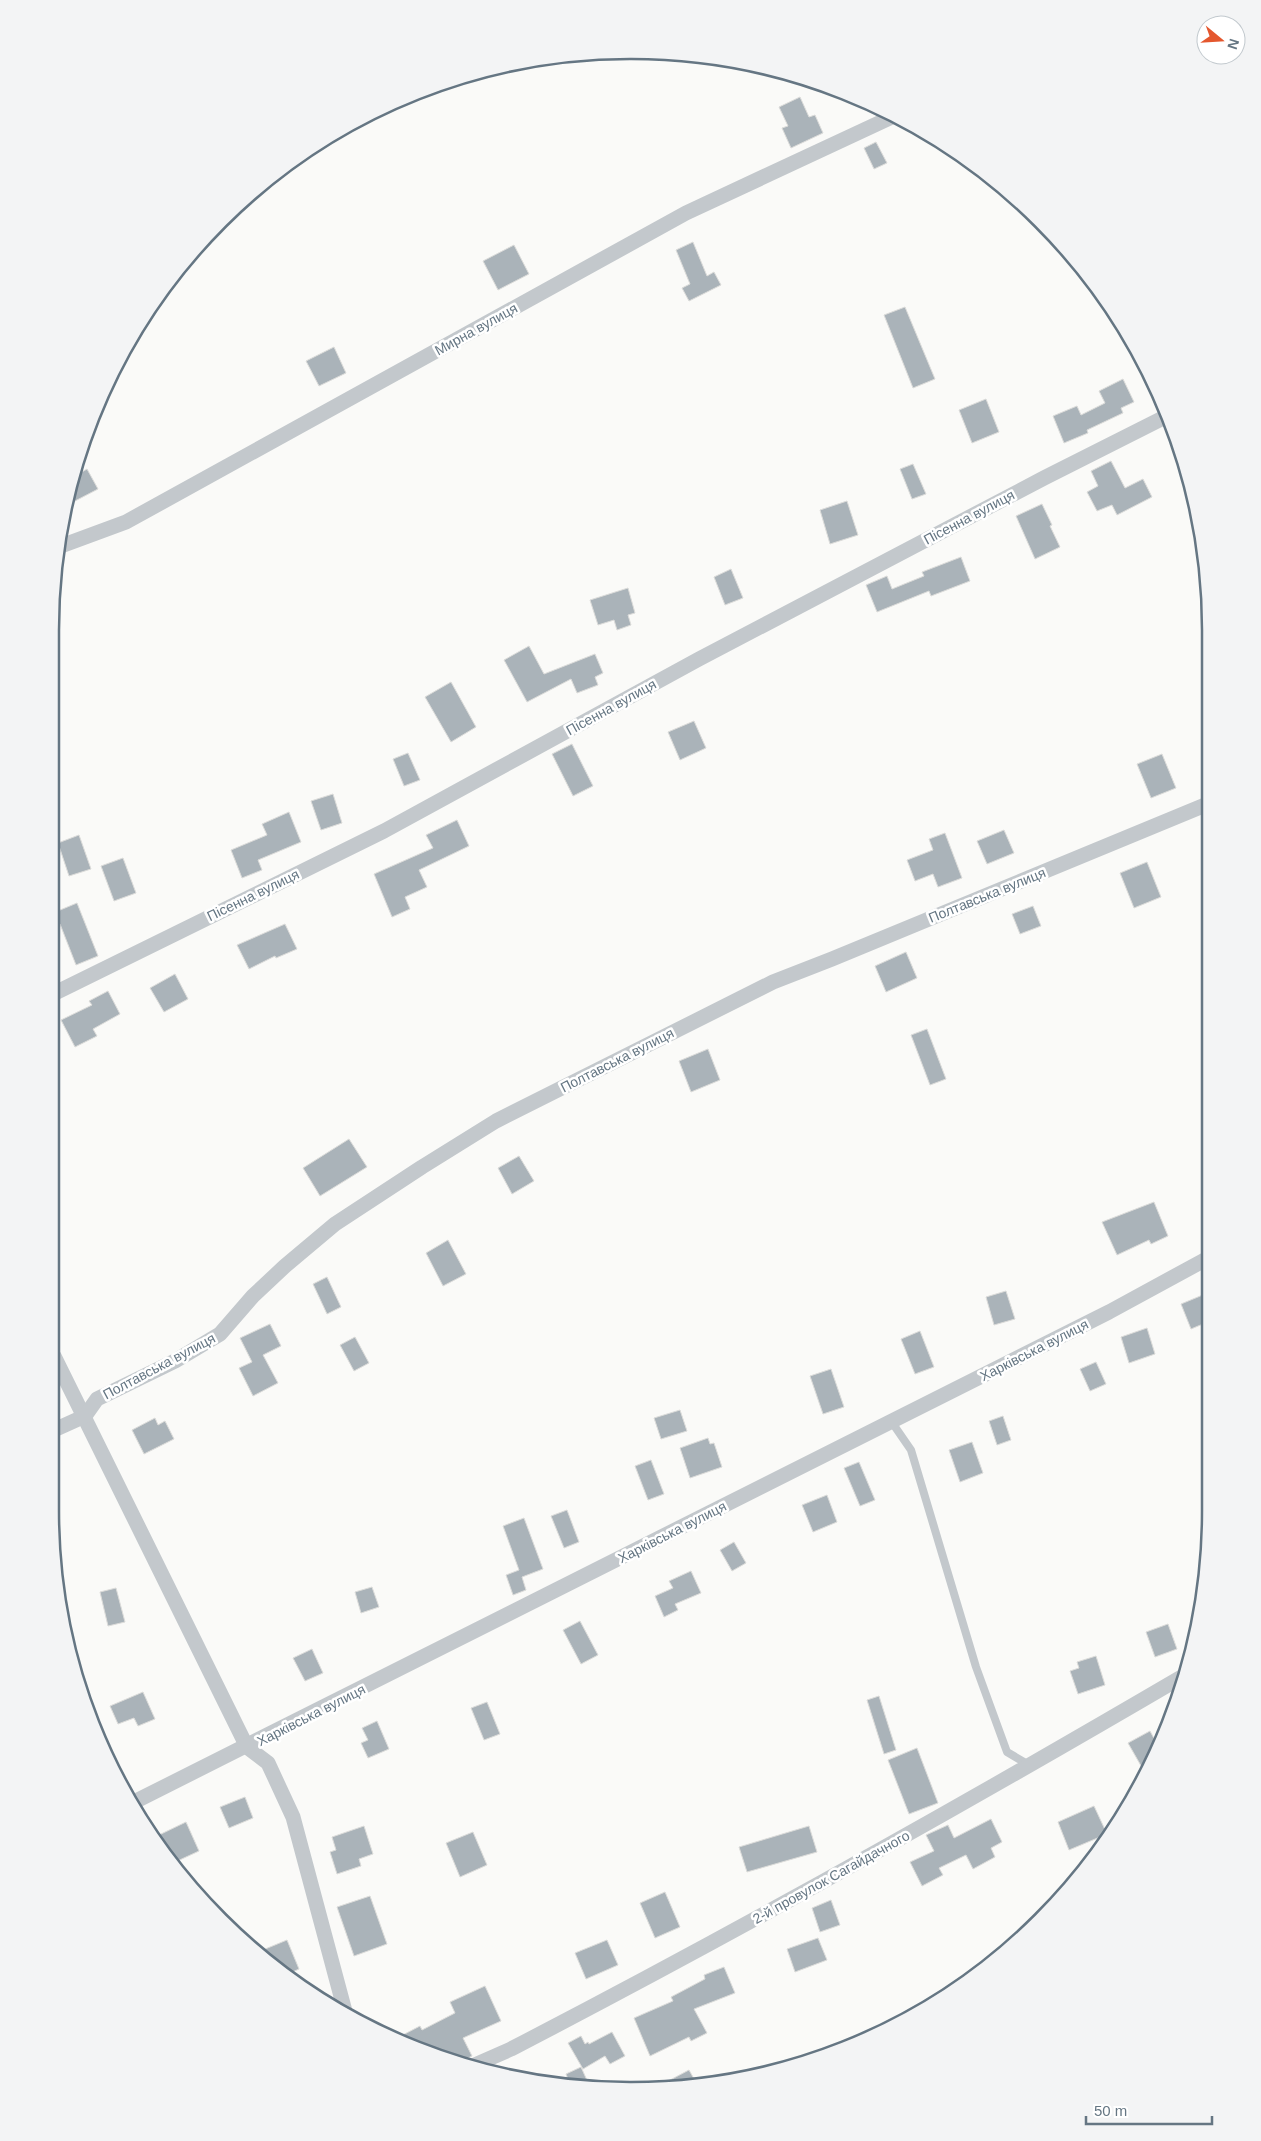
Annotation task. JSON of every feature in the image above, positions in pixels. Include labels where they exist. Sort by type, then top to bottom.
[{"type":"street","name":"Мирна вулиця","points":[[66,544],[126,522],[686,213],[886,120]]},
{"type":"street","name":"Пісенна вулиця","points":[[59,991],[384,830],[708,654],[1044,478],[1162,419]]},
{"type":"street","name":"Полтавська вулиця","points":[[85,1416],[97,1399],[175,1361],[220,1334],[253,1296],[285,1266],[336,1224],[422,1166],[496,1121],[773,982],[1202,806]]},
{"type":"street","name":"Харківська вулиця","points":[[138,1800],[247,1747],[1109,1312],[1202,1261]]},
{"type":"street","points":[[59,1366],[247,1747],[268,1763],[293,1817],[343,2005]]},
{"type":"street","points":[[59,1428],[85,1416]]},
{"type":"street","name":"2-й провулок Сагайдачного","points":[[482,2063],[519,2045],[769,1913],[1030,1766],[1176,1680]]},
{"type":"lane","points":[[891,1421],[911,1450],[976,1667],[1006,1752],[1030,1766]]},
{"type":"building","points":[[800,97],[809,117],[815,115],[823,133],[791,148],[782,128],[788,126],[779,107]]},
{"type":"building","points":[[876,142],[887,163],[874,169],[864,148]]},
{"type":"building","points":[[693,242],[707,276],[714,272],[721,285],[689,301],[682,288],[690,284],[676,250]]},
{"type":"building","points":[[514,245],[529,274],[498,290],[483,261]]},
{"type":"building","points":[[905,307],[935,379],[913,388],[884,315]]},
{"type":"building","points":[[334,347],[346,373],[319,386],[306,361]]},
{"type":"building","points":[[1123,379],[1134,402],[1121,408],[1123,413],[1087,430],[1088,433],[1064,443],[1053,416],[1077,406],[1081,415],[1105,403],[1099,391]]},
{"type":"building","points":[[986,399],[999,432],[972,443],[959,410]]},
{"type":"building","points":[[1111,461],[1125,488],[1143,479],[1152,497],[1117,515],[1112,505],[1097,511],[1087,492],[1098,486],[1091,471]]},
{"type":"building","points":[[913,464],[926,494],[912,499],[900,469]]},
{"type":"building","points":[[87,469],[98,489],[75,501],[74,500],[81,472]]},
{"type":"building","points":[[847,501],[858,535],[830,544],[820,510]]},
{"type":"building","points":[[1042,504],[1060,547],[1035,559],[1016,516]]},
{"type":"building","points":[[961,557],[970,581],[931,596],[929,591],[877,612],[866,585],[887,576],[892,589],[924,576],[922,572]]},
{"type":"building","points":[[731,569],[743,598],[725,605],[714,577]]},
{"type":"building","points":[[628,588],[635,613],[628,615],[631,625],[617,630],[614,620],[598,625],[590,600]]},
{"type":"building","points":[[529,646],[544,674],[595,654],[603,673],[595,677],[598,685],[577,693],[571,679],[527,702],[504,660]]},
{"type":"building","points":[[451,682],[476,727],[451,742],[425,697]]},
{"type":"building","points":[[694,721],[706,748],[680,760],[668,732]]},
{"type":"building","points":[[572,744],[593,786],[573,796],[552,754]]},
{"type":"building","points":[[408,753],[420,780],[404,786],[393,759]]},
{"type":"building","points":[[1162,754],[1176,788],[1151,798],[1137,764]]},
{"type":"building","points":[[333,794],[342,823],[321,830],[311,801]]},
{"type":"building","points":[[289,812],[301,842],[258,860],[262,870],[242,878],[231,850],[267,835],[262,824]]},
{"type":"building","points":[[457,820],[469,846],[419,870],[427,887],[405,897],[410,909],[392,917],[374,874],[433,848],[426,835]]},
{"type":"building","points":[[1004,830],[1014,853],[987,864],[977,841]]},
{"type":"building","points":[[945,833],[962,878],[938,887],[933,874],[915,881],[907,860],[933,850],[929,839]]},
{"type":"building","points":[[79,835],[91,869],[69,876],[59,843]]},
{"type":"building","points":[[123,858],[136,893],[114,901],[101,866]]},
{"type":"building","points":[[1147,862],[1161,897],[1134,908],[1120,873]]},
{"type":"building","points":[[77,903],[98,956],[76,965],[59,925],[59,910]]},
{"type":"building","points":[[1033,906],[1041,926],[1020,934],[1012,914]]},
{"type":"building","points":[[285,924],[297,949],[276,958],[275,956],[249,969],[237,945]]},
{"type":"building","points":[[906,952],[917,978],[886,992],[875,966]]},
{"type":"building","points":[[175,974],[188,999],[164,1012],[150,988]]},
{"type":"building","points":[[108,991],[120,1014],[93,1029],[97,1036],[75,1047],[61,1020],[92,1005],[89,1001]]},
{"type":"building","points":[[927,1029],[946,1079],[930,1085],[911,1035]]},
{"type":"building","points":[[708,1049],[720,1080],[691,1092],[679,1061]]},
{"type":"building","points":[[349,1139],[367,1167],[320,1196],[303,1168]]},
{"type":"building","points":[[519,1156],[534,1181],[512,1194],[498,1168]]},
{"type":"building","points":[[1154,1202],[1168,1236],[1151,1244],[1149,1240],[1117,1255],[1102,1222]]},
{"type":"building","points":[[448,1240],[466,1274],[443,1286],[426,1253]]},
{"type":"building","points":[[327,1277],[341,1307],[327,1314],[313,1284]]},
{"type":"building","points":[[1006,1291],[1015,1319],[994,1325],[986,1297]]},
{"type":"building","points":[[1202,1295],[1202,1324],[1191,1329],[1181,1304]]},
{"type":"building","points":[[270,1324],[281,1346],[263,1355],[278,1383],[253,1396],[239,1368],[252,1362],[240,1338]]},
{"type":"building","points":[[1147,1328],[1155,1354],[1129,1363],[1121,1337]]},
{"type":"building","points":[[920,1331],[934,1367],[915,1374],[901,1339]]},
{"type":"building","points":[[355,1337],[369,1363],[354,1371],[340,1345]]},
{"type":"building","points":[[1096,1362],[1106,1384],[1090,1391],[1080,1369]]},
{"type":"building","points":[[831,1369],[844,1407],[823,1414],[810,1376]]},
{"type":"building","points":[[680,1410],[687,1431],[661,1439],[654,1418]]},
{"type":"building","points":[[1003,1416],[1011,1440],[997,1445],[989,1421]]},
{"type":"building","points":[[155,1418],[158,1425],[165,1421],[174,1439],[144,1454],[132,1430]]},
{"type":"building","points":[[708,1438],[710,1444],[714,1443],[722,1467],[690,1478],[680,1448]]},
{"type":"building","points":[[972,1442],[983,1473],[960,1482],[949,1450]]},
{"type":"building","points":[[651,1460],[664,1494],[648,1500],[635,1466]]},
{"type":"building","points":[[859,1462],[875,1500],[860,1506],[844,1468]]},
{"type":"building","points":[[827,1495],[837,1522],[813,1532],[802,1505]]},
{"type":"building","points":[[567,1510],[579,1542],[564,1548],[551,1516]]},
{"type":"building","points":[[524,1518],[543,1569],[522,1577],[526,1590],[513,1595],[506,1575],[519,1570],[503,1526]]},
{"type":"building","points":[[734,1542],[746,1563],[732,1571],[720,1550]]},
{"type":"building","points":[[691,1571],[701,1593],[675,1604],[678,1610],[664,1617],[655,1596],[673,1588],[669,1581]]},
{"type":"building","points":[[372,1587],[379,1607],[361,1613],[355,1592]]},
{"type":"building","points":[[116,1588],[125,1622],[108,1626],[100,1592]]},
{"type":"building","points":[[580,1621],[598,1655],[581,1664],[563,1630]]},
{"type":"building","points":[[1168,1624],[1177,1649],[1155,1657],[1146,1632]]},
{"type":"building","points":[[312,1649],[323,1673],[305,1681],[293,1658]]},
{"type":"building","points":[[1096,1656],[1105,1685],[1078,1694],[1070,1671],[1079,1668],[1077,1662]]},
{"type":"building","points":[[143,1692],[155,1719],[138,1726],[134,1718],[118,1724],[110,1706]]},
{"type":"building","points":[[879,1696],[896,1750],[884,1754],[867,1700]]},
{"type":"building","points":[[487,1702],[500,1734],[484,1740],[471,1708]]},
{"type":"building","points":[[377,1721],[389,1749],[368,1758],[361,1743],[368,1740],[362,1728]]},
{"type":"building","points":[[1150,1731],[1154,1739],[1141,1766],[1128,1743]]},
{"type":"building","points":[[917,1748],[938,1803],[909,1814],[888,1760]]},
{"type":"building","points":[[245,1797],[253,1818],[229,1828],[220,1807]]},
{"type":"building","points":[[1094,1806],[1105,1830],[1100,1837],[1069,1850],[1058,1822]]},
{"type":"building","points":[[991,1819],[1002,1842],[991,1848],[995,1857],[973,1869],[966,1855],[939,1868],[943,1875],[922,1886],[910,1862],[934,1851],[926,1835],[948,1825],[954,1838]]},
{"type":"building","points":[[186,1822],[199,1851],[178,1861],[160,1835]]},
{"type":"building","points":[[364,1826],[373,1854],[359,1859],[361,1866],[337,1874],[330,1852],[336,1850],[332,1837]]},
{"type":"building","points":[[809,1826],[817,1852],[747,1872],[739,1847]]},
{"type":"building","points":[[473,1832],[487,1865],[460,1877],[446,1843]]},
{"type":"building","points":[[665,1892],[680,1927],[655,1938],[640,1903]]},
{"type":"building","points":[[370,1896],[387,1944],[354,1956],[337,1907]]},
{"type":"building","points":[[831,1900],[840,1925],[820,1932],[812,1908]]},
{"type":"building","points":[[818,1938],[827,1960],[795,1972],[787,1949]]},
{"type":"building","points":[[287,1940],[299,1969],[293,1972],[265,1949]]},
{"type":"building","points":[[607,1940],[618,1965],[586,1979],[575,1953]]},
{"type":"building","points":[[724,1967],[735,1993],[694,2009],[707,2033],[691,2041],[689,2037],[650,2056],[634,2018],[673,2001],[671,1997],[705,1979],[704,1975]]},
{"type":"building","points":[[485,1986],[501,2021],[463,2038],[472,2056],[467,2058],[403,2035],[420,2026],[422,2030],[455,2013],[450,2002]]},
{"type":"building","points":[[612,2032],[625,2056],[610,2064],[605,2056],[583,2069],[568,2043],[581,2036],[585,2044],[588,2042],[589,2044]]},
{"type":"building","points":[[581,2067],[587,2080],[568,2078],[566,2074]]},
{"type":"building","points":[[689,2070],[694,2078],[668,2081]]}]
